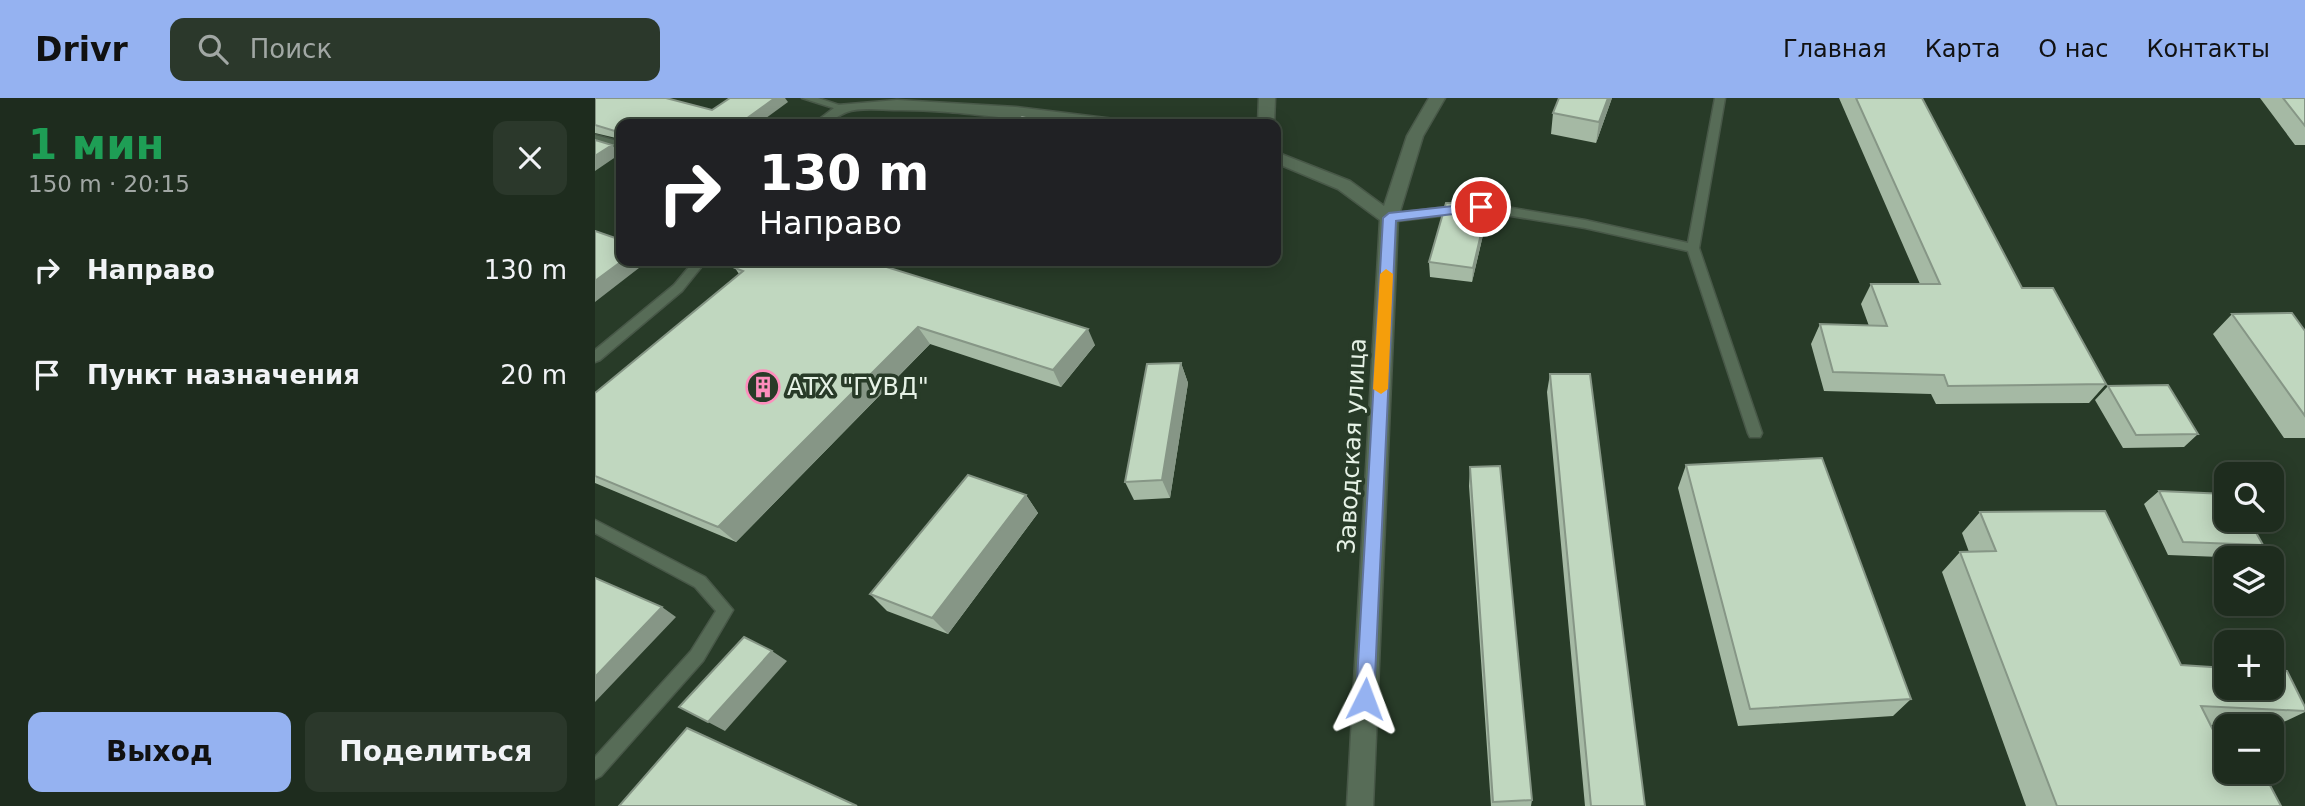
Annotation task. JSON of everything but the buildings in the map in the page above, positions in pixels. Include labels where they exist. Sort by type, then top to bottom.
[{"type":"street","points":[[828,119],[843,108],[890,98],[1053,113],[1086,119]]},
{"type":"street","points":[[1266,119],[1267,98]]},
{"type":"street","name":"Заводская улица","points":[[1360,806],[1389,218],[1415,136],[1437,98]]},
{"type":"street","points":[[595,140],[616,146]]},
{"type":"street","points":[[1281,159],[1344,184],[1389,218]]},
{"type":"lane","points":[[807,98],[843,108]]},
{"type":"lane","points":[[1720,98],[1693,248],[1755,433]]},
{"type":"lane","points":[[1389,218],[1481,207],[1585,224],[1693,248]]},
{"type":"lane","points":[[595,357],[678,288],[696,266]]},
{"type":"lane","points":[[595,526],[700,582],[725,610],[697,656],[595,770]]},
{"type":"slow traffic","points":[[1381,389],[1386,274]]},
{"type":"place","name":"АТХ \"ГУВД\"","points":[[763,387]]},
{"type":"route","points":[[1365,699],[1389,218],[1481,207]]}]
